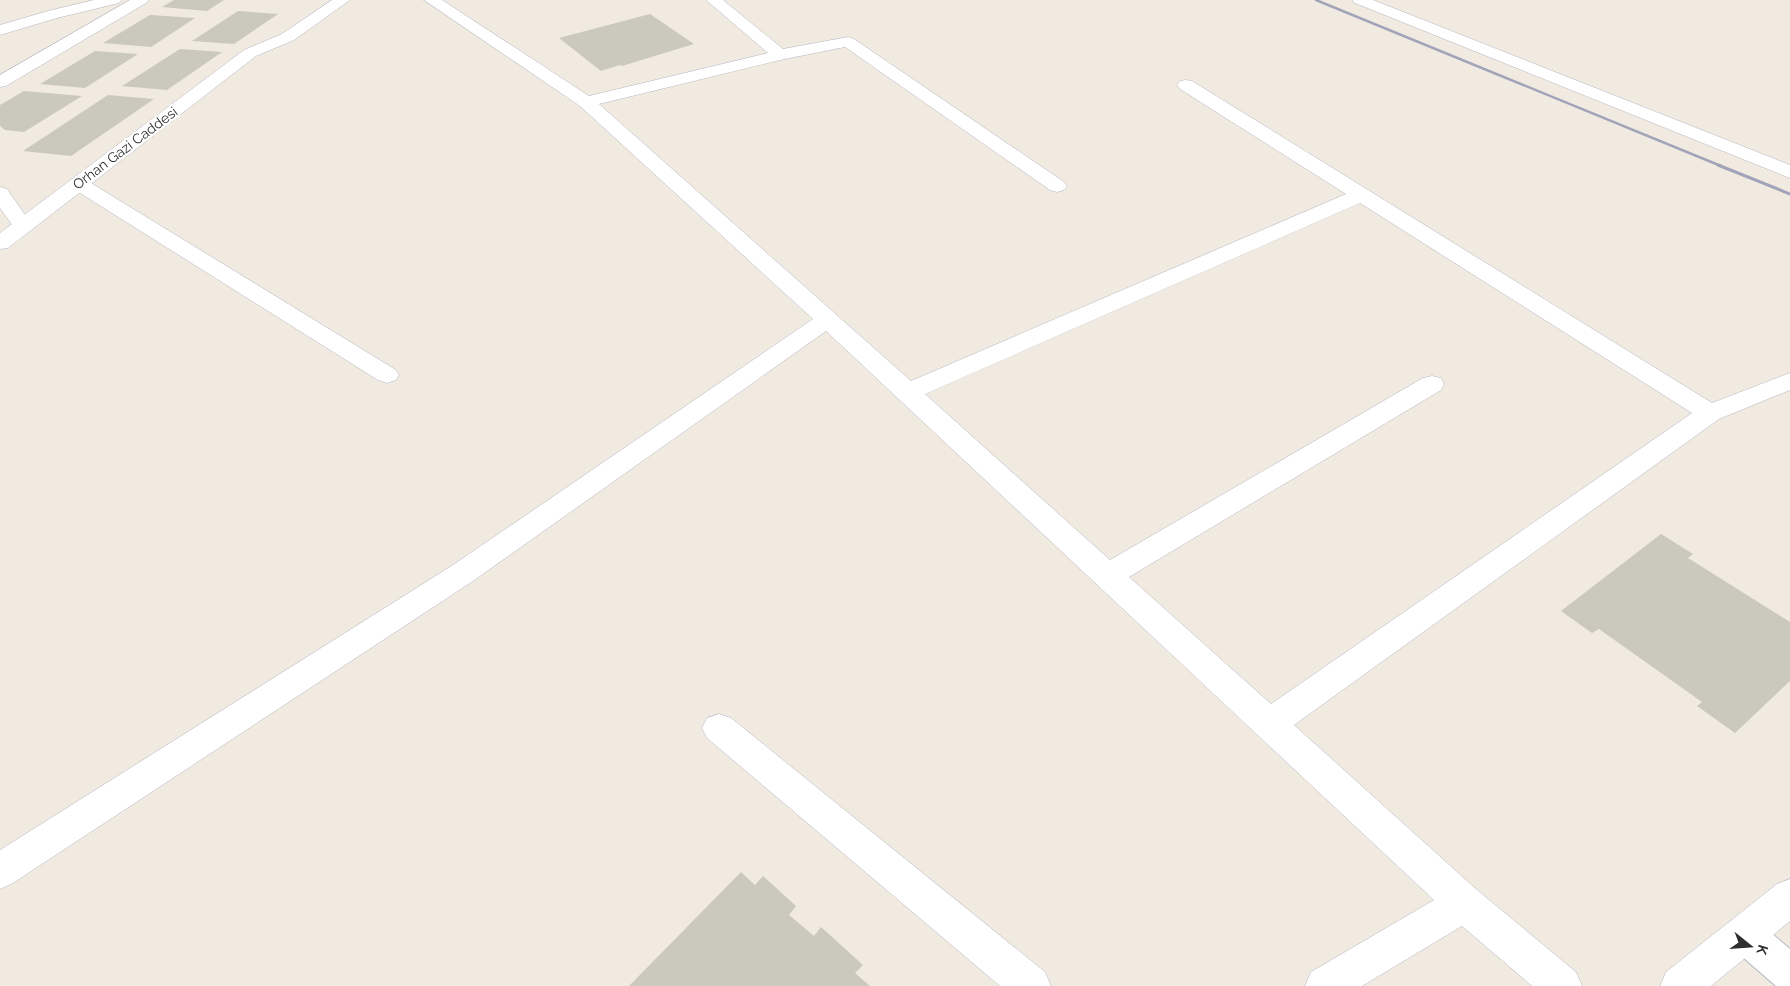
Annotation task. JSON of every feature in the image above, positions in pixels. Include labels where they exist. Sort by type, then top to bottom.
[{"type":"street","points":[[0,30],[53,14],[114,0]]},
{"type":"street","points":[[0,82],[141,0]]},
{"type":"street","name":"Orhan Gazi Caddesi","points":[[0,243],[250,53],[288,37],[342,0]]},
{"type":"street","points":[[432,0],[586,102],[908,392],[1464,904],[1562,986]]},
{"type":"street","points":[[714,0],[780,55]]},
{"type":"street","points":[[1360,0],[1790,172]]},
{"type":"street","points":[[36,5],[53,14]]},
{"type":"street","name":"Orhan Gazi Caddesi","points":[[250,53],[261,34],[276,24]]},
{"type":"street","points":[[586,102],[780,55],[848,42],[1057,186]]},
{"type":"street","points":[[1186,85],[1710,413]]},
{"type":"street","points":[[79,184],[387,375]]},
{"type":"street","points":[[0,193],[24,226]]},
{"type":"street","points":[[908,392],[1361,195]]},
{"type":"street","points":[[0,871],[463,573],[828,319]]},
{"type":"street","points":[[1269,724],[1710,413],[1790,381]]},
{"type":"street","points":[[1108,575],[1432,384]]},
{"type":"street","points":[[719,728],[1031,986]]},
{"type":"street","points":[[1680,986],[1790,897]]},
{"type":"street","points":[[1324,986],[1464,904]]},
{"type":"lane","points":[[1744,934],[1790,973]]},
{"type":"building","points":[[174,0],[224,0],[207,11],[162,7]]},
{"type":"building","points":[[238,11],[278,14],[234,44],[192,41]]},
{"type":"building","points":[[650,14],[694,44],[601,71],[559,38]]},
{"type":"building","points":[[150,15],[195,18],[151,47],[103,43]]},
{"type":"building","points":[[180,49],[222,52],[167,90],[122,86]]},
{"type":"building","points":[[95,51],[138,54],[85,88],[40,84]]},
{"type":"building","points":[[24,91],[82,96],[24,132],[5,130],[0,126],[0,105]]},
{"type":"building","points":[[108,95],[154,99],[71,156],[23,151]]},
{"type":"building","points":[[1661,534],[1693,554],[1688,558],[1790,622],[1790,681],[1735,733],[1697,706],[1702,702],[1599,629],[1592,633],[1561,611]]},
{"type":"building","points":[[741,872],[755,885],[763,876],[796,906],[789,915],[814,936],[821,927],[863,965],[855,973],[870,986],[629,986]]},
{"type":"railway","points":[[1316,0],[1721,166]]},
{"type":"railway","points":[[1718,165],[1790,194]]}]
